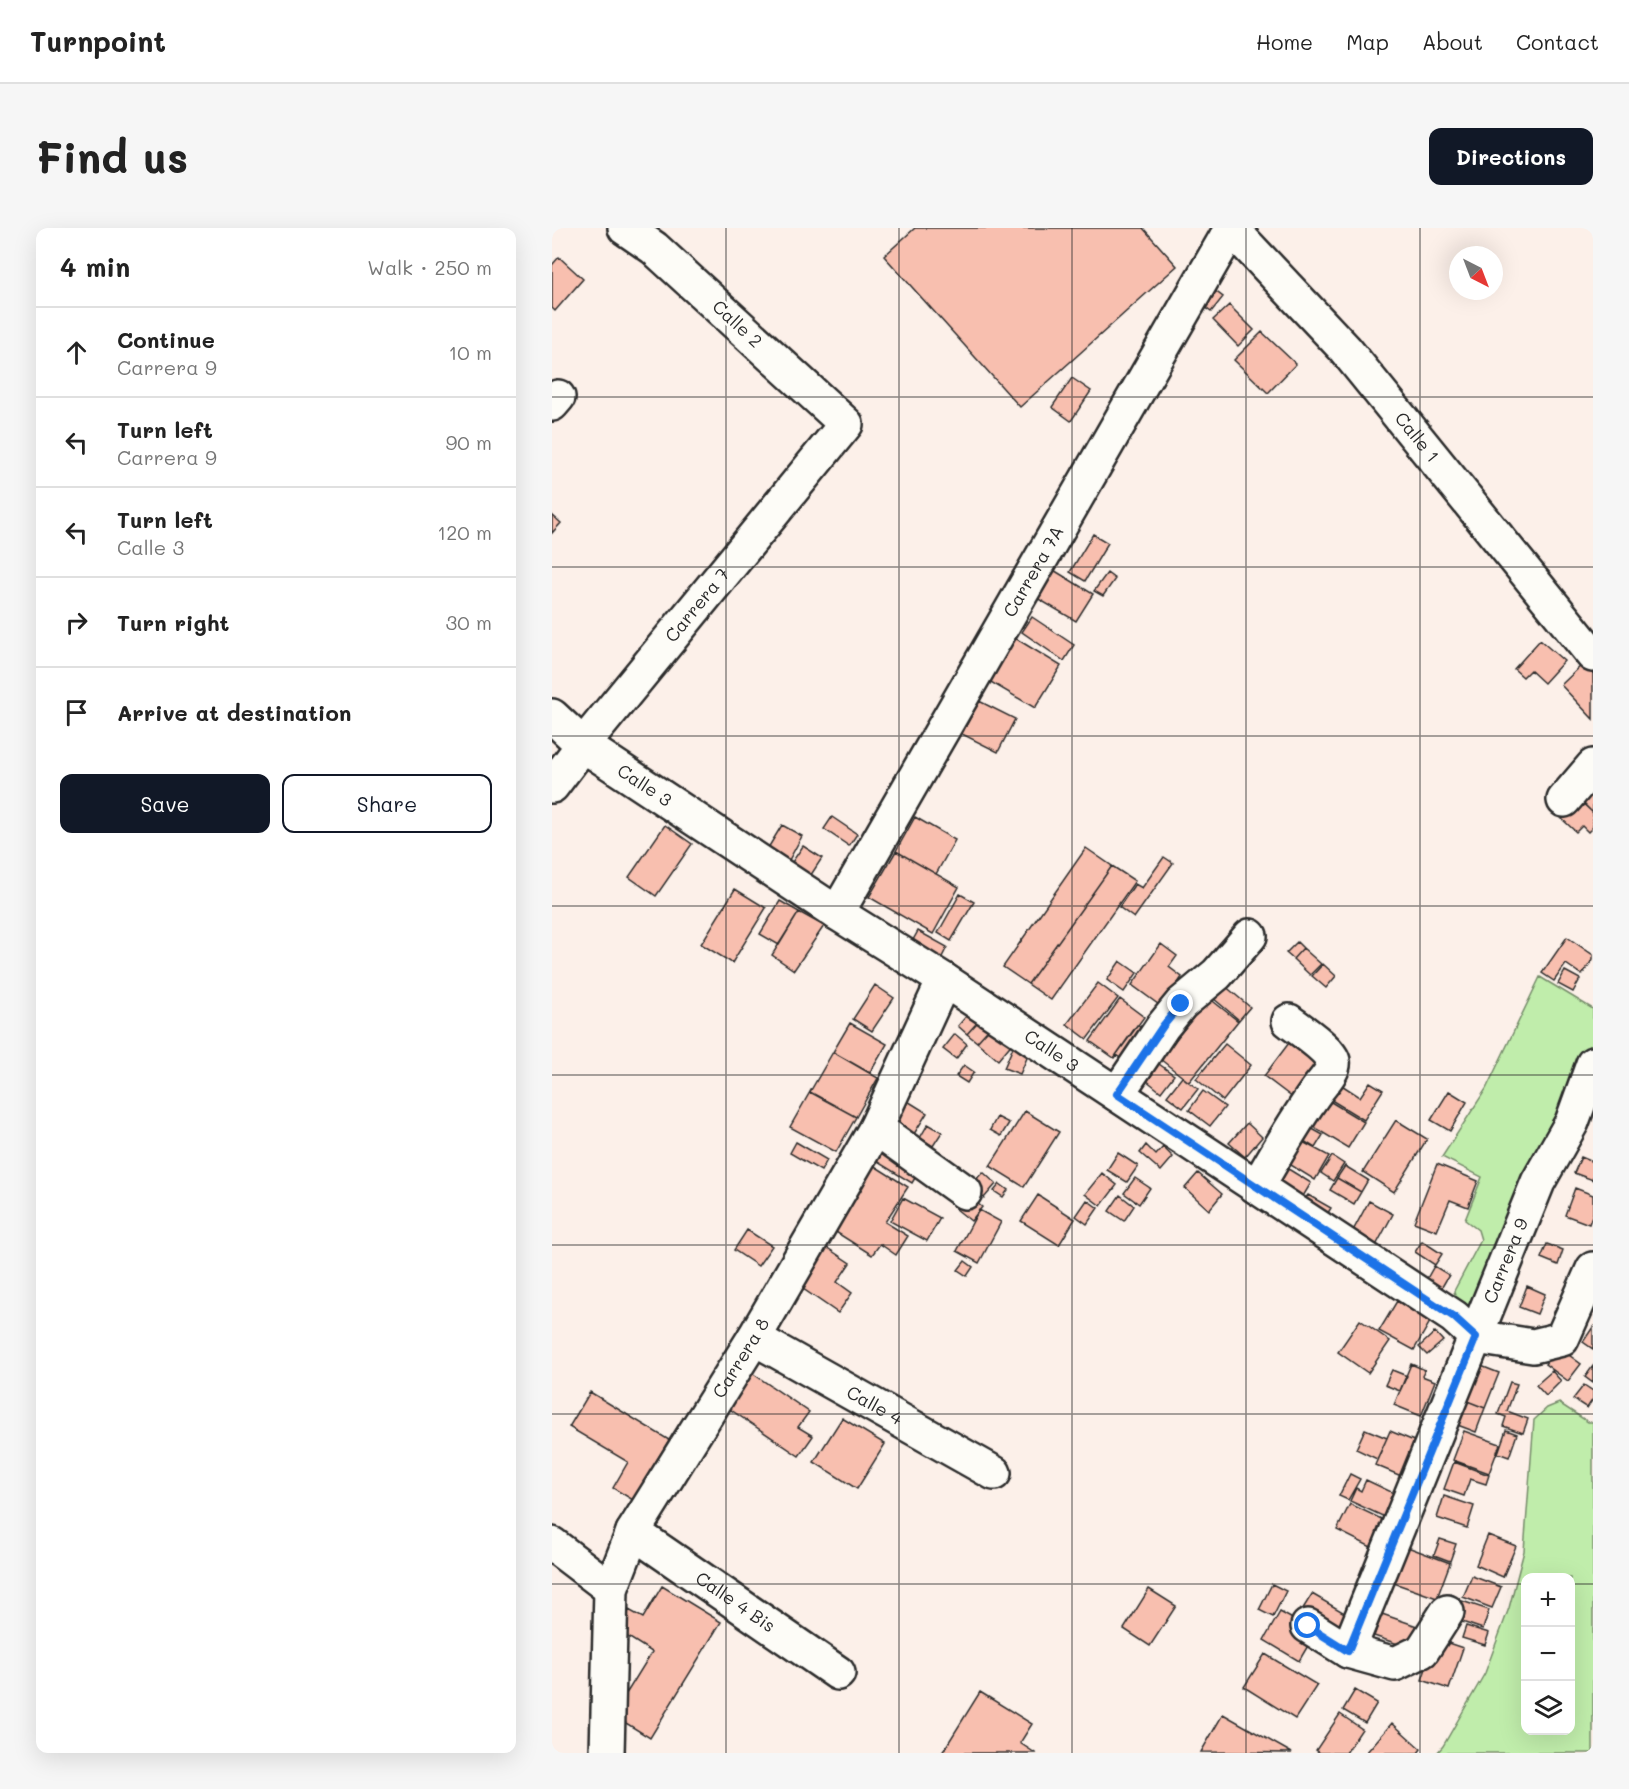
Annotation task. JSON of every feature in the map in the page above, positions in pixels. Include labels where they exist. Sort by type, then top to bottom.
[{"type":"street","name":"Calle 2","points":[[625,228],[661,238],[846,424]]},
{"type":"street","name":"Calle 1","points":[[1231,229],[1345,348],[1593,655]]},
{"type":"street","name":"Carrera 7A","points":[[837,913],[1231,229]]},
{"type":"street","name":"Carrera 7","points":[[552,786],[846,424]]},
{"type":"street","name":"Calle 3","points":[[552,716],[583,745],[1454,1317],[1476,1337]]},
{"type":"street","points":[[1564,800],[1593,766]]},
{"type":"street","points":[[1117,1094],[1163,1026],[1181,1004],[1217,974],[1250,936]]},
{"type":"street","name":"Carrera 8","points":[[607,1753],[611,1588],[633,1532],[754,1338],[876,1128],[944,980]]},
{"type":"street","points":[[1257,1187],[1300,1113],[1330,1072],[1333,1064],[1333,1059],[1328,1052],[1289,1021]]},
{"type":"street","name":"Carrera 9","points":[[1348,1651],[1538,1182],[1572,1122],[1593,1065]]},
{"type":"street","points":[[876,1128],[965,1192]]},
{"type":"street","points":[[1476,1337],[1533,1346],[1562,1339],[1593,1269]]},
{"type":"street","name":"Calle 4","points":[[754,1338],[994,1473]]},
{"type":"street","name":"Calle 4 Bis","points":[[633,1532],[838,1673]]},
{"type":"street","points":[[552,1544],[611,1588]]},
{"type":"street","points":[[1308,1626],[1348,1651],[1395,1664],[1422,1652],[1447,1612]]},
{"type":"green space","points":[[1540,977],[1593,1009],[1593,1046],[1574,1113],[1478,1315],[1456,1299],[1454,1291],[1481,1240],[1478,1230],[1465,1220],[1482,1177],[1442,1157],[1486,1089]]},
{"type":"green space","points":[[1559,1403],[1588,1422],[1593,1422],[1593,1753],[1437,1753],[1485,1673],[1509,1608],[1524,1551],[1534,1420],[1547,1408]]},
{"type":"building","points":[[915,228],[1143,228],[1177,266],[1020,407],[884,256]]},
{"type":"building","points":[[559,257],[583,279],[555,311],[552,308],[552,265]]},
{"type":"building","points":[[1206,284],[1223,297],[1211,312],[1194,299]]},
{"type":"building","points":[[1229,305],[1254,330],[1238,346],[1213,320]]},
{"type":"building","points":[[1262,332],[1296,364],[1268,393],[1234,360]]},
{"type":"building","points":[[1072,378],[1091,391],[1071,421],[1052,407]]},
{"type":"building","points":[[552,515],[561,523],[552,533]]},
{"type":"building","points":[[1093,534],[1108,543],[1085,581],[1070,572]]},
{"type":"building","points":[[1047,566],[1093,594],[1076,621],[1030,594]]},
{"type":"building","points":[[1107,573],[1115,579],[1103,596],[1094,591]]},
{"type":"building","points":[[1032,617],[1074,645],[1064,661],[1022,632]]},
{"type":"building","points":[[1015,638],[1061,666],[1035,708],[989,681]]},
{"type":"building","points":[[1540,640],[1564,661],[1544,683],[1530,670],[1523,677],[1514,669]]},
{"type":"building","points":[[1584,663],[1593,673],[1593,719],[1561,685]]},
{"type":"building","points":[[979,701],[1015,719],[998,752],[962,734]]},
{"type":"building","points":[[1593,783],[1593,811],[1592,812],[1578,799]]},
{"type":"building","points":[[1580,800],[1593,813],[1593,827],[1588,832],[1582,826],[1576,832],[1562,819]]},
{"type":"building","points":[[832,817],[857,834],[849,846],[824,829]]},
{"type":"building","points":[[915,817],[955,840],[936,874],[896,851]]},
{"type":"building","points":[[665,825],[692,844],[656,896],[629,877]]},
{"type":"building","points":[[782,825],[802,836],[789,860],[768,848]]},
{"type":"building","points":[[803,846],[822,858],[807,881],[788,868]]},
{"type":"building","points":[[1086,848],[1112,866],[1028,984],[1003,967]]},
{"type":"building","points":[[896,851],[959,887],[933,934],[869,897]]},
{"type":"building","points":[[1164,857],[1173,863],[1134,918],[1119,907],[1135,884],[1142,888]]},
{"type":"building","points":[[1112,866],[1135,881],[1051,1000],[1028,984]]},
{"type":"building","points":[[735,889],[766,908],[732,963],[701,944]]},
{"type":"building","points":[[960,894],[974,902],[951,941],[938,933]]},
{"type":"building","points":[[780,901],[799,912],[779,945],[760,934]]},
{"type":"building","points":[[799,912],[824,926],[794,970],[772,955]]},
{"type":"building","points":[[918,931],[947,947],[938,965],[908,949]]},
{"type":"building","points":[[1567,937],[1593,955],[1593,959],[1582,975],[1566,964],[1554,981],[1542,973]]},
{"type":"building","points":[[1297,942],[1303,948],[1293,959],[1286,953]]},
{"type":"building","points":[[1161,944],[1177,956],[1169,967],[1182,977],[1162,1007],[1132,985]]},
{"type":"building","points":[[1303,948],[1321,964],[1310,975],[1293,959]]},
{"type":"building","points":[[1120,961],[1137,973],[1124,992],[1107,980]]},
{"type":"building","points":[[1323,964],[1336,976],[1326,988],[1312,976]]},
{"type":"building","points":[[1565,971],[1580,979],[1573,992],[1558,984]]},
{"type":"building","points":[[1098,983],[1118,998],[1087,1039],[1067,1024]]},
{"type":"building","points":[[875,985],[894,998],[872,1031],[853,1019]]},
{"type":"building","points":[[1224,985],[1250,1007],[1239,1020],[1213,998]]},
{"type":"building","points":[[1209,998],[1238,1021],[1189,1082],[1160,1059]]},
{"type":"building","points":[[1120,999],[1144,1017],[1114,1058],[1090,1041]]},
{"type":"building","points":[[974,1007],[984,1015],[967,1034],[958,1026]]},
{"type":"building","points":[[984,1015],[994,1023],[977,1042],[967,1034]]},
{"type":"building","points":[[850,1023],[887,1044],[870,1073],[833,1052]]},
{"type":"building","points":[[994,1023],[1014,1041],[998,1060],[977,1042]]},
{"type":"building","points":[[1137,1025],[1150,1035],[1129,1064],[1116,1055]]},
{"type":"building","points":[[955,1034],[967,1044],[956,1059],[943,1049]]},
{"type":"building","points":[[1295,1035],[1328,1060],[1297,1101],[1264,1076]]},
{"type":"building","points":[[1225,1044],[1251,1065],[1223,1101],[1196,1079]]},
{"type":"building","points":[[1014,1045],[1030,1051],[1020,1074],[1004,1068]]},
{"type":"building","points":[[833,1052],[878,1078],[856,1117],[810,1092]]},
{"type":"building","points":[[1159,1064],[1174,1075],[1161,1092],[1146,1080]]},
{"type":"building","points":[[964,1065],[974,1072],[967,1083],[956,1076]]},
{"type":"building","points":[[1182,1077],[1198,1089],[1183,1108],[1167,1096]]},
{"type":"building","points":[[1337,1082],[1360,1097],[1370,1082],[1383,1090],[1364,1120],[1328,1098]]},
{"type":"building","points":[[1203,1091],[1225,1107],[1210,1126],[1189,1110]]},
{"type":"building","points":[[1449,1091],[1467,1102],[1450,1131],[1431,1120]]},
{"type":"building","points":[[810,1092],[856,1117],[836,1152],[790,1127]]},
{"type":"building","points":[[1326,1099],[1364,1122],[1348,1148],[1310,1125]]},
{"type":"building","points":[[906,1100],[927,1113],[914,1134],[893,1122]]},
{"type":"building","points":[[1025,1111],[1059,1132],[1024,1187],[990,1166]]},
{"type":"building","points":[[997,1117],[1009,1123],[1001,1136],[990,1130]]},
{"type":"building","points":[[1396,1120],[1427,1139],[1394,1192],[1363,1172]]},
{"type":"building","points":[[1247,1123],[1262,1137],[1245,1157],[1229,1143]]},
{"type":"building","points":[[928,1124],[942,1132],[933,1146],[920,1138]]},
{"type":"building","points":[[1307,1126],[1323,1135],[1315,1148],[1299,1138]]},
{"type":"building","points":[[1299,1140],[1329,1156],[1315,1180],[1286,1162]]},
{"type":"building","points":[[796,1142],[827,1160],[821,1171],[790,1153]]},
{"type":"building","points":[[880,1144],[921,1168],[912,1183],[871,1158]]},
{"type":"building","points":[[1146,1145],[1156,1155],[1163,1147],[1173,1157],[1161,1171],[1140,1153]]},
{"type":"building","points":[[1118,1153],[1138,1166],[1127,1182],[1107,1170]]},
{"type":"building","points":[[1332,1156],[1344,1164],[1333,1181],[1321,1173]]},
{"type":"building","points":[[1581,1157],[1593,1162],[1593,1180],[1574,1173]]},
{"type":"building","points":[[1437,1164],[1478,1181],[1468,1207],[1450,1200],[1437,1231],[1414,1222]]},
{"type":"building","points":[[873,1165],[908,1187],[885,1222],[908,1236],[896,1255],[880,1244],[872,1255],[831,1229]]},
{"type":"building","points":[[1345,1166],[1368,1180],[1361,1192],[1337,1178]]},
{"type":"building","points":[[1285,1167],[1311,1183],[1302,1198],[1276,1182]]},
{"type":"building","points":[[983,1172],[996,1184],[984,1198],[970,1186]]},
{"type":"building","points":[[1102,1173],[1117,1185],[1101,1206],[1085,1194]]},
{"type":"building","points":[[1198,1173],[1222,1194],[1209,1210],[1185,1188]]},
{"type":"building","points":[[1135,1178],[1150,1188],[1139,1204],[1124,1193]]},
{"type":"building","points":[[1337,1178],[1361,1192],[1354,1204],[1330,1190]]},
{"type":"building","points":[[1000,1184],[1008,1190],[1003,1197],[994,1191]]},
{"type":"building","points":[[1575,1188],[1593,1195],[1593,1213],[1589,1224],[1565,1215]]},
{"type":"building","points":[[967,1195],[982,1207],[971,1221],[956,1209]]},
{"type":"building","points":[[1038,1195],[1075,1219],[1059,1245],[1021,1221]]},
{"type":"building","points":[[1120,1195],[1134,1206],[1124,1221],[1109,1211]]},
{"type":"building","points":[[1308,1195],[1331,1208],[1326,1216],[1303,1201]]},
{"type":"building","points":[[903,1198],[940,1218],[927,1241],[890,1221]]},
{"type":"building","points":[[1087,1200],[1098,1208],[1087,1224],[1076,1216]]},
{"type":"building","points":[[1369,1201],[1393,1214],[1372,1253],[1348,1240]]},
{"type":"building","points":[[979,1210],[1001,1222],[979,1263],[957,1251]]},
{"type":"building","points":[[747,1230],[772,1246],[758,1266],[734,1250]]},
{"type":"building","points":[[1422,1241],[1442,1254],[1435,1265],[1415,1252]]},
{"type":"building","points":[[1547,1244],[1563,1250],[1558,1265],[1541,1258]]},
{"type":"building","points":[[823,1245],[850,1263],[837,1282],[852,1293],[838,1313],[796,1284]]},
{"type":"building","points":[[965,1261],[973,1267],[967,1276],[958,1270]]},
{"type":"building","points":[[1434,1266],[1449,1275],[1435,1299],[1420,1291]]},
{"type":"building","points":[[1527,1286],[1545,1294],[1537,1314],[1519,1307]]},
{"type":"building","points":[[1397,1301],[1431,1320],[1414,1350],[1379,1331]]},
{"type":"building","points":[[1360,1320],[1390,1341],[1368,1373],[1338,1352]]},
{"type":"building","points":[[1593,1327],[1593,1349],[1583,1342]]},
{"type":"building","points":[[1435,1332],[1443,1341],[1427,1355],[1419,1347]]},
{"type":"building","points":[[1558,1347],[1581,1364],[1568,1381],[1545,1364]]},
{"type":"building","points":[[1471,1362],[1499,1373],[1485,1408],[1457,1397]]},
{"type":"building","points":[[1411,1364],[1425,1370],[1422,1376],[1435,1381],[1421,1416],[1394,1405]]},
{"type":"building","points":[[1593,1366],[1593,1383],[1585,1377]]},
{"type":"building","points":[[1392,1370],[1407,1376],[1400,1391],[1385,1385]]},
{"type":"building","points":[[1552,1371],[1561,1381],[1546,1396],[1536,1385]]},
{"type":"building","points":[[752,1373],[809,1412],[798,1427],[813,1436],[799,1456],[728,1408]]},
{"type":"building","points":[[1510,1382],[1517,1384],[1507,1411],[1528,1419],[1523,1433],[1503,1426],[1506,1417],[1498,1414]]},
{"type":"building","points":[[1584,1385],[1593,1391],[1593,1399],[1587,1408],[1573,1399]]},
{"type":"building","points":[[590,1392],[669,1440],[633,1500],[613,1488],[628,1462],[569,1427]]},
{"type":"building","points":[[1457,1397],[1485,1408],[1476,1432],[1447,1421]]},
{"type":"building","points":[[842,1418],[885,1444],[857,1489],[814,1462]]},
{"type":"building","points":[[1365,1429],[1387,1438],[1377,1459],[1356,1449]]},
{"type":"building","points":[[1506,1430],[1517,1434],[1509,1457],[1498,1453]]},
{"type":"building","points":[[1390,1431],[1421,1444],[1406,1478],[1375,1465]]},
{"type":"building","points":[[1464,1431],[1500,1444],[1489,1473],[1453,1460]]},
{"type":"building","points":[[1454,1462],[1489,1475],[1486,1484],[1470,1479],[1464,1496],[1444,1489]]},
{"type":"building","points":[[1350,1474],[1360,1479],[1348,1500],[1339,1496]]},
{"type":"building","points":[[1366,1480],[1400,1496],[1389,1519],[1350,1501],[1356,1488],[1361,1491]]},
{"type":"building","points":[[1444,1496],[1474,1506],[1467,1528],[1437,1518]]},
{"type":"building","points":[[1350,1504],[1388,1522],[1375,1549],[1337,1530]]},
{"type":"building","points":[[1488,1535],[1516,1546],[1503,1577],[1476,1565]]},
{"type":"building","points":[[1440,1539],[1456,1544],[1450,1561],[1434,1555]]},
{"type":"building","points":[[1405,1546],[1450,1563],[1437,1598],[1391,1582]]},
{"type":"building","points":[[1472,1576],[1501,1587],[1492,1608],[1463,1597]]},
{"type":"building","points":[[1272,1584],[1286,1591],[1273,1617],[1259,1610]]},
{"type":"building","points":[[662,1586],[721,1622],[650,1738],[613,1715],[652,1652],[617,1630],[629,1610],[643,1618]]},
{"type":"building","points":[[1149,1589],[1176,1606],[1150,1646],[1124,1629]]},
{"type":"building","points":[[1312,1594],[1348,1615],[1336,1636],[1299,1615]]},
{"type":"building","points":[[1459,1600],[1489,1610],[1483,1629],[1453,1619]]},
{"type":"building","points":[[1280,1612],[1316,1632],[1299,1661],[1264,1640]]},
{"type":"building","points":[[1382,1614],[1420,1627],[1413,1649],[1374,1636]]},
{"type":"building","points":[[1466,1626],[1489,1633],[1485,1645],[1462,1638]]},
{"type":"building","points":[[1436,1639],[1463,1648],[1449,1689],[1422,1680]]},
{"type":"building","points":[[1265,1654],[1317,1685],[1295,1719],[1244,1687]]},
{"type":"building","points":[[1355,1690],[1377,1703],[1365,1723],[1343,1710]]},
{"type":"building","points":[[980,1692],[1032,1724],[1020,1743],[1035,1753],[942,1753]]},
{"type":"building","points":[[1223,1714],[1292,1753],[1201,1752]]},
{"type":"building","points":[[1340,1714],[1362,1729],[1346,1753],[1320,1753],[1316,1750]]},
{"type":"building","points":[[1392,1723],[1421,1749],[1418,1753],[1366,1753]]},
{"type":"route","points":[[1181,1004],[1163,1026],[1117,1094],[1454,1317],[1476,1337],[1348,1651],[1308,1626]]}]
